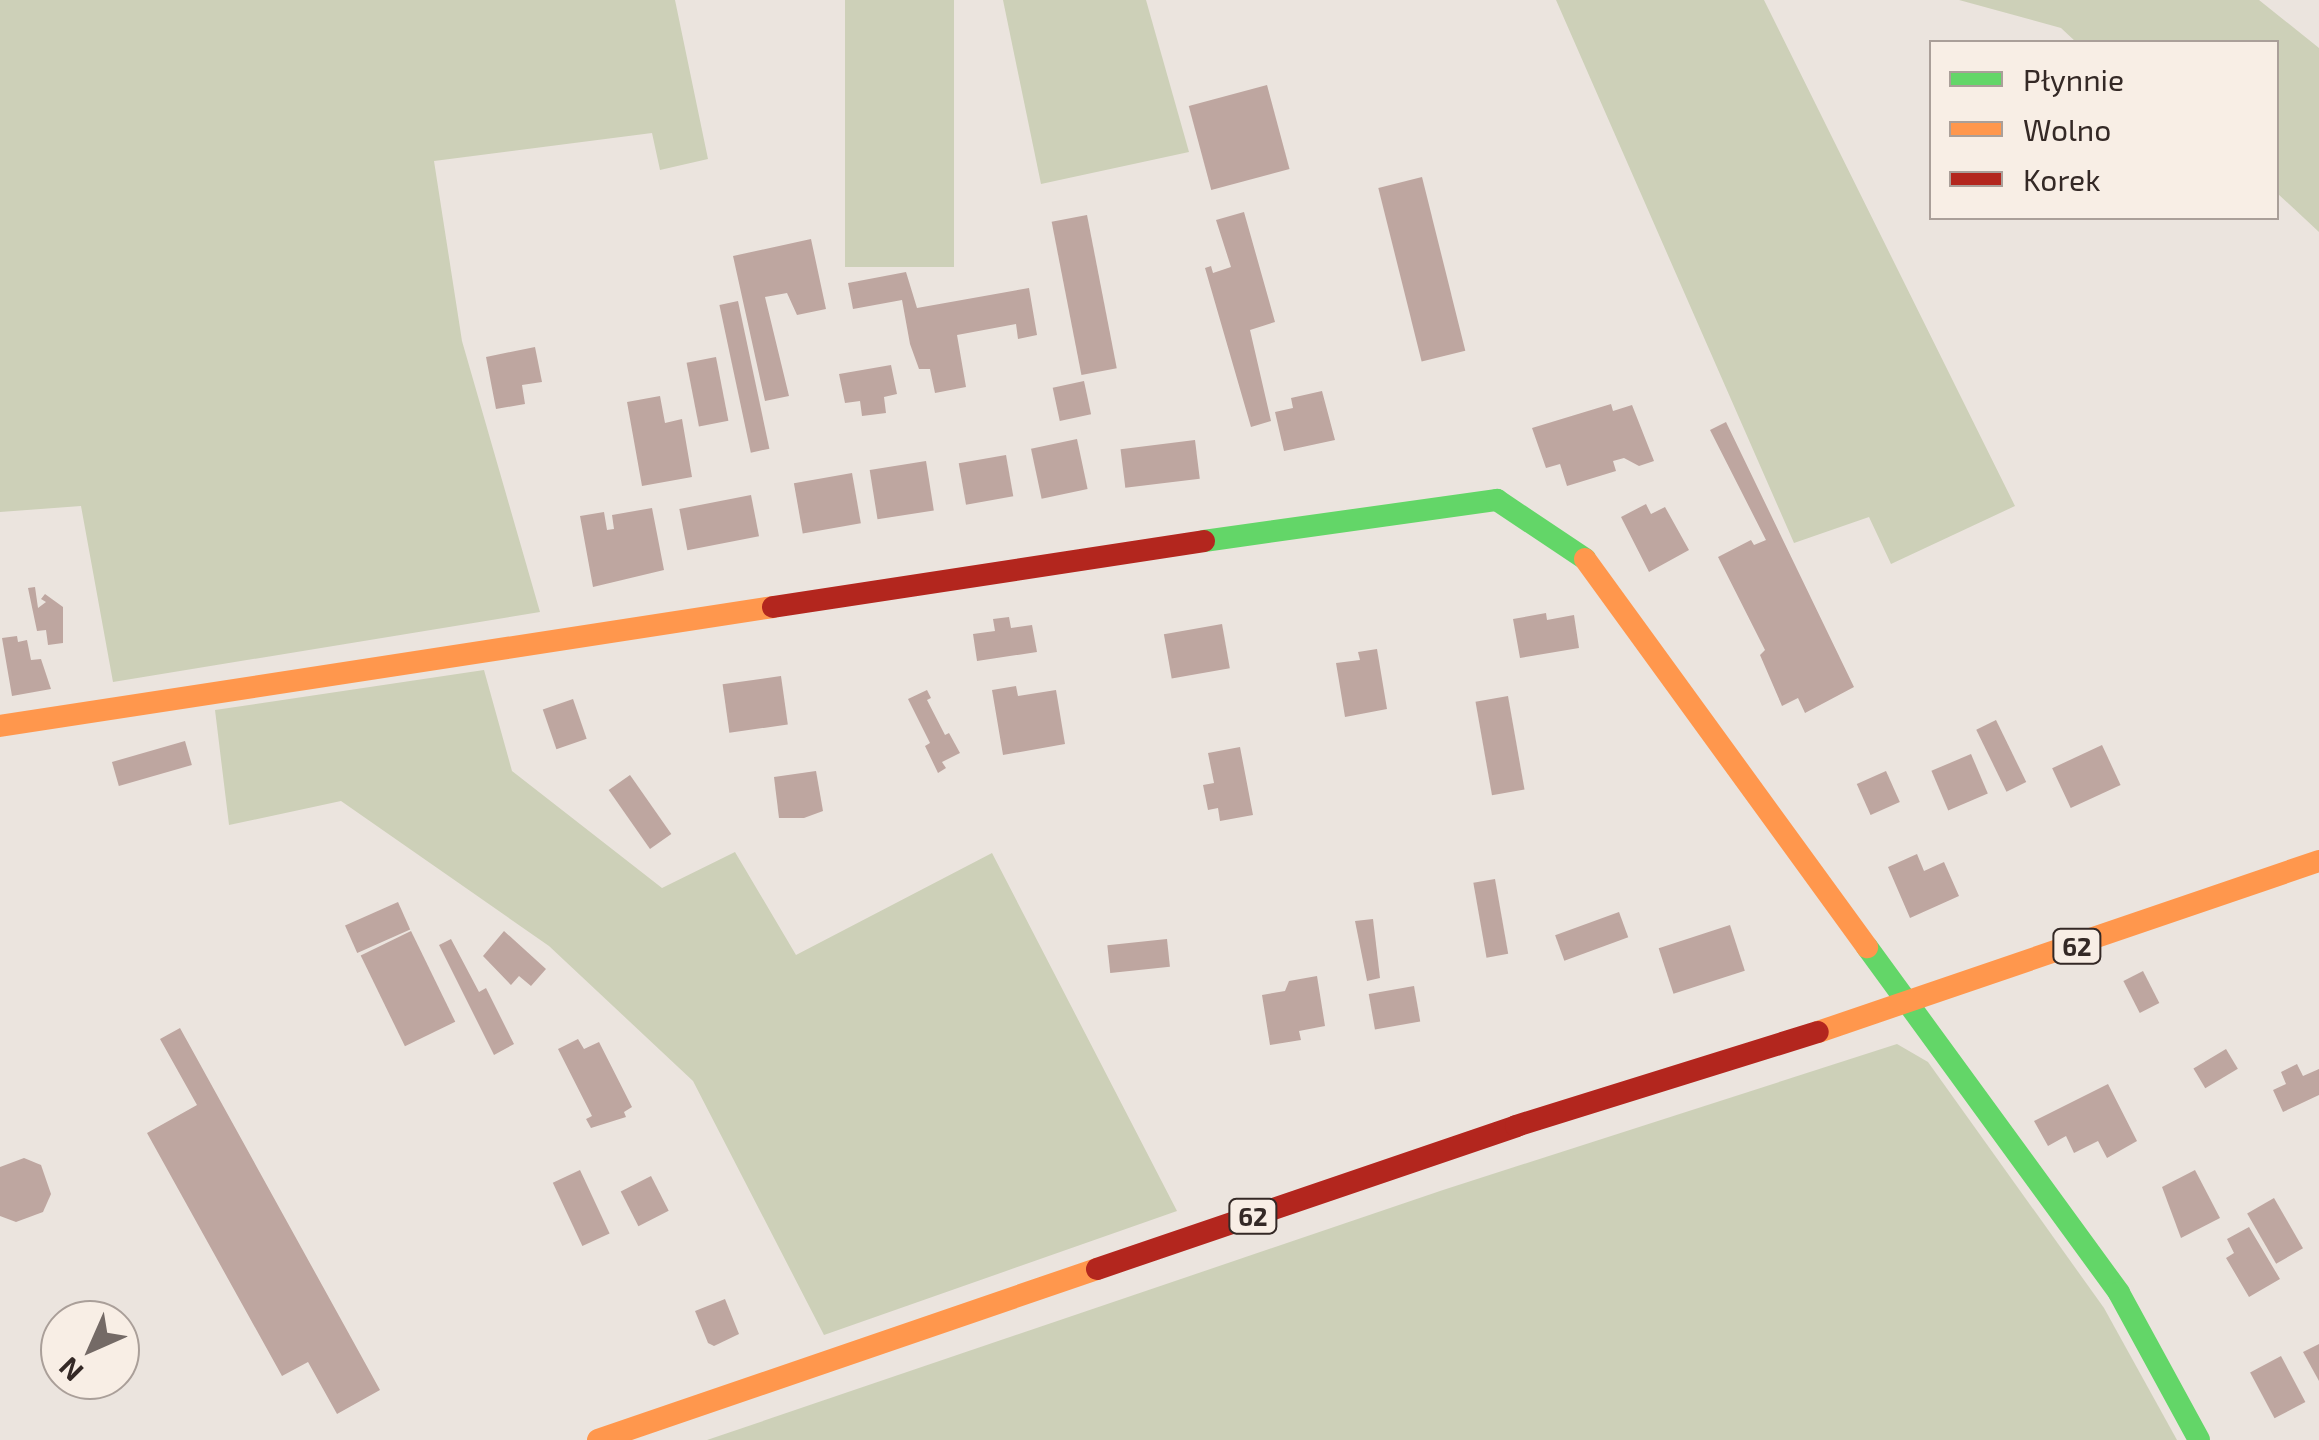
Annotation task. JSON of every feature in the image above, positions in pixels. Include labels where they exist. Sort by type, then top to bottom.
[{"type":"street","points":[[0,726],[1386,512],[1497,500],[1580,554],[1912,1003],[2119,1294],[2199,1440]]},
{"type":"street","name":"62","points":[[598,1440],[1516,1126],[1912,1003],[2319,861]]},
{"type":"green space","points":[[0,0],[675,0],[708,159],[660,170],[652,133],[434,161],[462,341],[540,612],[113,682],[81,506],[0,512]]},
{"type":"green space","points":[[845,0],[954,0],[954,267],[845,267]]},
{"type":"green space","points":[[1003,0],[1146,0],[1189,152],[1041,184]]},
{"type":"green space","points":[[1556,0],[1764,0],[2015,506],[1891,564],[1869,517],[1794,543]]},
{"type":"green space","points":[[1959,0],[2259,0],[2319,48],[2319,232],[2279,195],[2279,40],[2074,40],[2061,28]]},
{"type":"green space","points":[[484,670],[512,771],[662,888],[735,852],[796,955],[992,853],[1177,1211],[824,1335],[693,1081],[549,946],[341,801],[229,825],[215,710]]},
{"type":"green space","points":[[1897,1044],[1928,1062],[2104,1308],[2177,1440],[707,1440],[1443,1190]]},
{"type":"building","points":[[1267,85],[1290,169],[1211,190],[1189,106]]},
{"type":"building","points":[[1422,177],[1465,351],[1422,362],[1378,188]]},
{"type":"building","points":[[1244,212],[1275,322],[1250,330],[1271,421],[1251,427],[1205,268],[1211,266],[1213,273],[1231,267],[1216,220]]},
{"type":"building","points":[[1087,215],[1117,368],[1081,375],[1052,222]]},
{"type":"building","points":[[811,239],[826,309],[797,315],[787,293],[765,297],[789,396],[765,401],[733,256]]},
{"type":"building","points":[[906,272],[917,308],[1029,288],[1037,335],[1018,339],[1016,324],[957,335],[966,387],[935,393],[930,369],[919,369],[910,344],[902,300],[853,309],[848,283]]},
{"type":"building","points":[[738,301],[769,449],[751,453],[719,305]]},
{"type":"building","points":[[535,347],[542,382],[522,385],[525,404],[496,409],[486,357]]},
{"type":"building","points":[[716,357],[728,421],[699,427],[687,363]]},
{"type":"building","points":[[891,365],[897,394],[884,397],[886,413],[862,416],[860,401],[845,403],[839,374]]},
{"type":"building","points":[[1084,381],[1091,414],[1060,421],[1053,388]]},
{"type":"building","points":[[1322,391],[1335,440],[1284,451],[1275,412],[1293,408],[1291,398]]},
{"type":"building","points":[[660,396],[665,423],[682,419],[692,477],[642,486],[627,402]]},
{"type":"building","points":[[1611,404],[1613,411],[1632,405],[1654,461],[1639,466],[1624,458],[1613,461],[1616,471],[1567,486],[1560,464],[1546,468],[1532,428]]},
{"type":"building","points":[[1726,422],[1854,687],[1805,713],[1798,698],[1782,706],[1760,655],[1765,650],[1718,557],[1751,540],[1754,545],[1766,540],[1710,430]]},
{"type":"building","points":[[1077,439],[1088,489],[1042,499],[1031,449]]},
{"type":"building","points":[[1195,440],[1200,479],[1125,488],[1121,449]]},
{"type":"building","points":[[1006,455],[1013,496],[966,505],[959,463]]},
{"type":"building","points":[[926,461],[934,510],[878,519],[870,470]]},
{"type":"building","points":[[852,473],[861,523],[803,533],[794,483]]},
{"type":"building","points":[[751,495],[759,536],[687,550],[679,509]]},
{"type":"building","points":[[1646,504],[1651,514],[1665,507],[1689,550],[1649,572],[1621,517]]},
{"type":"building","points":[[652,508],[664,570],[593,587],[580,516],[604,512],[607,530],[614,529],[612,515]]},
{"type":"building","points":[[35,587],[38,608],[46,602],[41,599],[45,594],[63,607],[63,643],[48,645],[46,630],[37,631],[28,588]]},
{"type":"building","points":[[1546,613],[1547,620],[1574,615],[1579,648],[1520,658],[1513,619]]},
{"type":"building","points":[[1009,617],[1011,628],[1032,625],[1037,652],[977,661],[973,634],[995,631],[993,619]]},
{"type":"building","points":[[1222,624],[1230,668],[1172,679],[1164,634]]},
{"type":"building","points":[[17,636],[18,642],[27,640],[31,660],[41,659],[51,689],[12,696],[2,638]]},
{"type":"building","points":[[1377,649],[1387,709],[1345,717],[1336,663],[1360,660],[1358,652]]},
{"type":"building","points":[[781,676],[788,725],[729,733],[723,684]]},
{"type":"building","points":[[1016,686],[1018,696],[1056,690],[1065,744],[1003,755],[992,690]]},
{"type":"building","points":[[927,690],[931,698],[927,700],[945,735],[949,733],[960,753],[942,762],[946,768],[938,773],[925,746],[930,743],[908,699]]},
{"type":"building","points":[[1508,696],[1524,790],[1492,795],[1476,702]]},
{"type":"building","points":[[573,699],[587,739],[556,749],[543,709]]},
{"type":"building","points":[[1996,720],[2026,782],[2006,792],[1976,730]]},
{"type":"building","points":[[185,741],[192,765],[119,786],[112,762]]},
{"type":"building","points":[[2102,745],[2121,785],[2071,808],[2052,768]]},
{"type":"building","points":[[1240,747],[1253,815],[1220,821],[1218,808],[1208,810],[1203,785],[1214,783],[1208,753]]},
{"type":"building","points":[[1971,754],[1988,794],[1948,810],[1931,771]]},
{"type":"building","points":[[816,771],[823,811],[804,818],[779,818],[774,777]]},
{"type":"building","points":[[1886,771],[1900,802],[1871,815],[1857,784]]},
{"type":"building","points":[[630,775],[671,834],[650,849],[609,790]]},
{"type":"building","points":[[1917,854],[1924,871],[1944,862],[1959,896],[1910,918],[1888,867]]},
{"type":"building","points":[[1495,879],[1508,954],[1487,958],[1473,883]]},
{"type":"building","points":[[398,902],[410,929],[357,953],[345,926]]},
{"type":"building","points":[[1619,912],[1628,937],[1564,961],[1555,935]]},
{"type":"building","points":[[1373,919],[1380,978],[1367,981],[1355,921]]},
{"type":"building","points":[[1730,925],[1745,971],[1674,994],[1659,948]]},
{"type":"building","points":[[411,931],[455,1022],[405,1046],[361,956]]},
{"type":"building","points":[[504,931],[546,969],[531,986],[519,976],[511,985],[483,956]]},
{"type":"building","points":[[451,939],[479,992],[486,988],[514,1044],[494,1055],[439,945]]},
{"type":"building","points":[[1167,939],[1170,967],[1110,973],[1107,945]]},
{"type":"building","points":[[2143,971],[2159,1003],[2140,1013],[2123,981]]},
{"type":"building","points":[[1317,976],[1325,1026],[1299,1031],[1301,1040],[1270,1045],[1262,995],[1285,991],[1289,981]]},
{"type":"building","points":[[1414,986],[1420,1021],[1375,1029],[1369,994]]},
{"type":"building","points":[[180,1028],[380,1390],[337,1414],[308,1362],[282,1376],[147,1133],[197,1105],[160,1039]]},
{"type":"building","points":[[578,1039],[584,1049],[599,1042],[632,1107],[624,1112],[626,1117],[591,1128],[586,1119],[592,1116],[558,1049]]},
{"type":"building","points":[[2226,1049],[2238,1069],[2205,1088],[2193,1069]]},
{"type":"building","points":[[2297,1064],[2303,1076],[2319,1069],[2319,1095],[2283,1112],[2273,1090],[2286,1084],[2281,1072]]},
{"type":"building","points":[[2108,1084],[2137,1141],[2107,1158],[2098,1141],[2074,1153],[2066,1136],[2048,1146],[2034,1121]]},
{"type":"building","points":[[24,1158],[41,1165],[51,1194],[43,1212],[16,1222],[0,1216],[0,1167]]},
{"type":"building","points":[[580,1170],[610,1233],[582,1246],[553,1183]]},
{"type":"building","points":[[2195,1170],[2220,1218],[2181,1238],[2162,1187]]},
{"type":"building","points":[[651,1176],[669,1211],[638,1226],[621,1191]]},
{"type":"building","points":[[2274,1198],[2303,1248],[2276,1264],[2247,1214]]},
{"type":"building","points":[[2249,1227],[2280,1279],[2249,1297],[2226,1258],[2234,1253],[2227,1239]]},
{"type":"building","points":[[725,1299],[739,1334],[714,1346],[708,1343],[695,1311]]},
{"type":"building","points":[[2319,1344],[2319,1381],[2303,1352]]},
{"type":"building","points":[[2281,1356],[2305,1402],[2275,1418],[2250,1372]]},
{"type":"traffic: fast","points":[[1204,541],[1497,500],[1585,559]]},
{"type":"traffic: fast","points":[[1867,947],[2119,1293],[2199,1440]]},
{"type":"traffic: slow","points":[[1585,559],[1867,947]]},
{"type":"traffic: slow","points":[[0,726],[773,607]]},
{"type":"traffic: slow","points":[[1818,1032],[2319,861]]},
{"type":"traffic: slow","points":[[598,1440],[1097,1269]]},
{"type":"traffic: jam","points":[[773,607],[1204,541]]},
{"type":"traffic: jam","points":[[1097,1269],[1516,1126],[1818,1032]]}]
